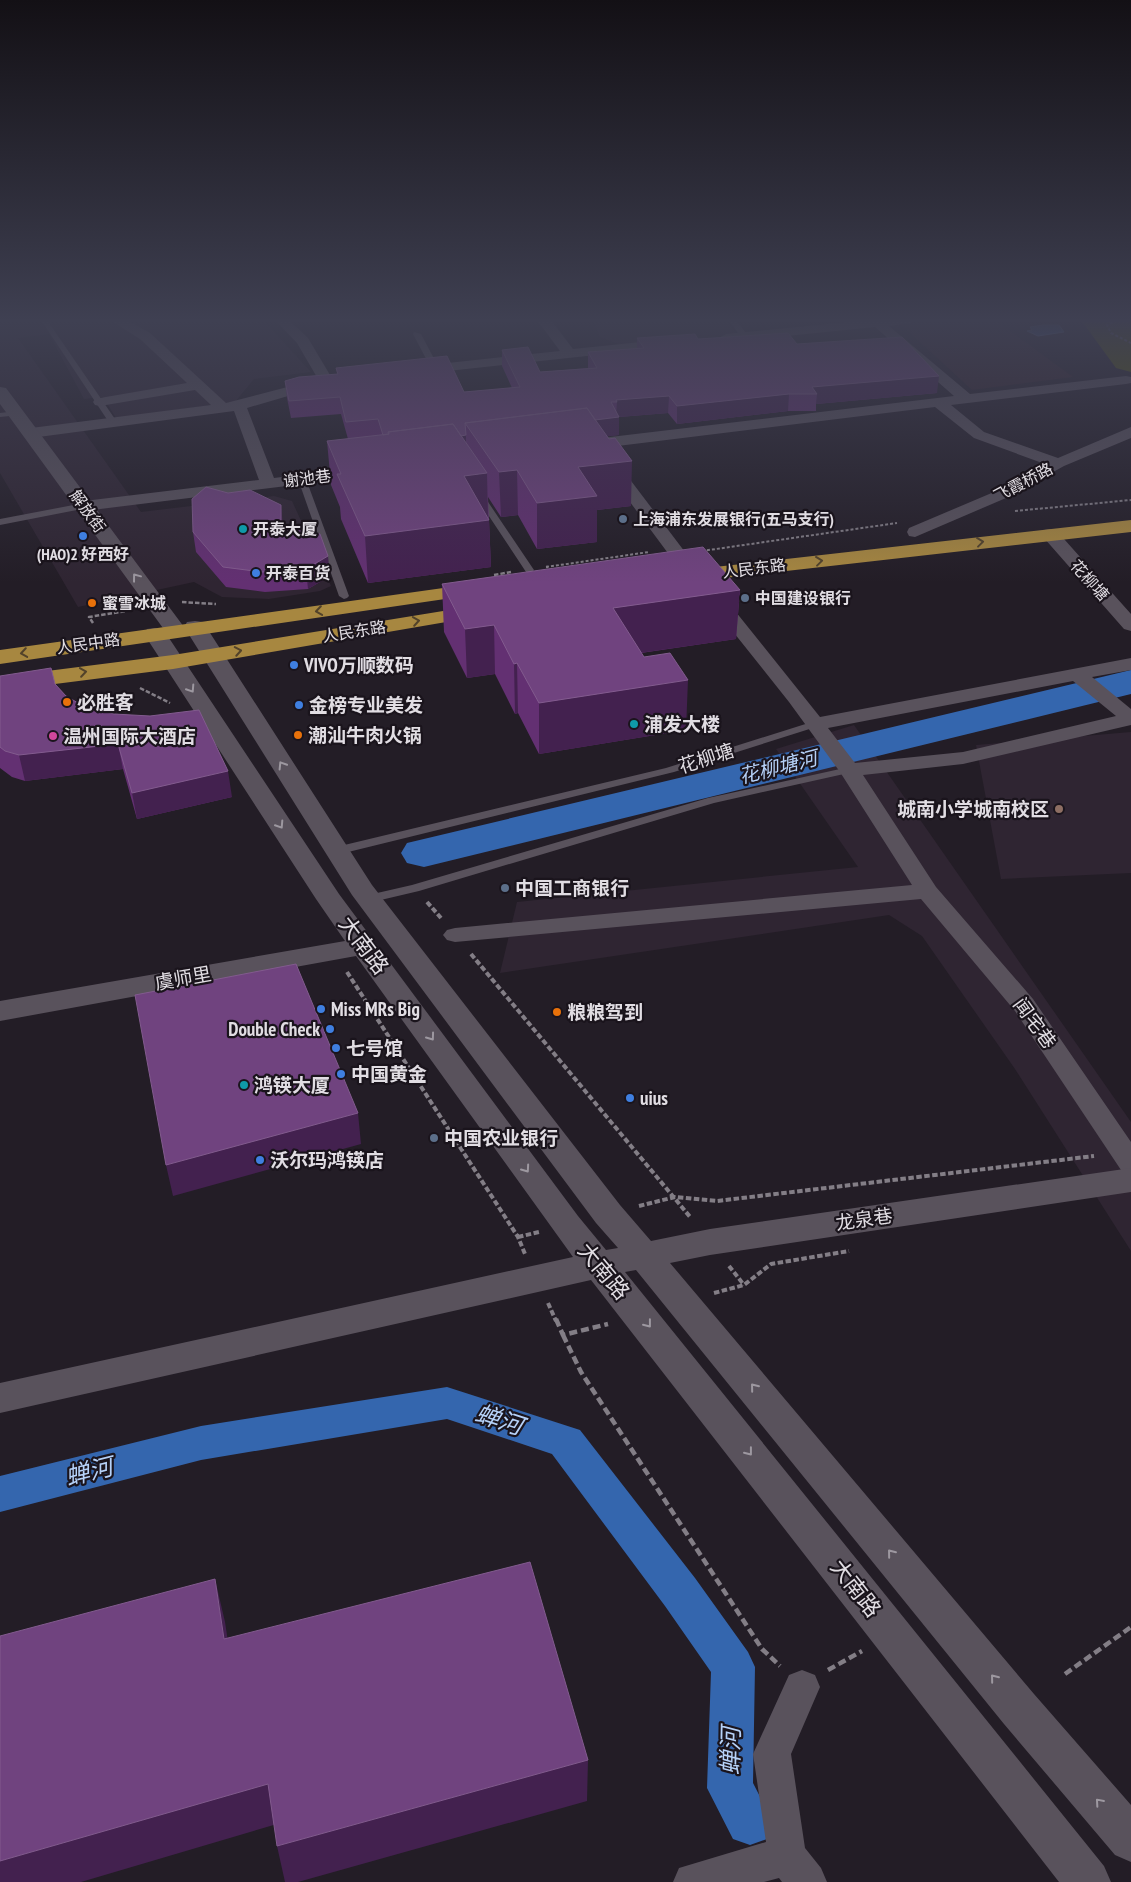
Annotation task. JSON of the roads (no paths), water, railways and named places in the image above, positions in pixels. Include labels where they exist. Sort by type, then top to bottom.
[{"type":"highway","name":"人民东路","points":[[671,568],[915,532],[1131,511]]},
{"type":"highway","name":"人民东路","points":[[671,568],[697,575],[1131,526]]},
{"type":"highway","name":"人民东路","points":[[176,630],[504,585],[536,575]]},
{"type":"highway","name":"人民东路","points":[[173,662],[503,607]]},
{"type":"highway","name":"人民中路","points":[[0,657],[176,630]]},
{"type":"highway","name":"人民中路","points":[[0,684],[173,662]]},
{"type":"main road","name":"解放街","points":[[8,414],[31,433],[176,630]]},
{"type":"main road","name":"大南路","points":[[1088,1882],[893,1634],[566,1225],[365,946],[353,896],[336,851],[213,656],[176,630],[173,662],[303,859],[353,896],[608,1214],[644,1255],[1012,1701],[1131,1839]]},
{"type":"main road","name":"虞师里","points":[[0,1011],[365,946]]},
{"type":"main road","name":"龙泉巷","points":[[598,1264],[1129,1165]]},
{"type":"main road","points":[[0,1398],[598,1264]]},
{"type":"street","points":[[31,433],[223,408]]},
{"type":"street","points":[[240,408],[268,483]]},
{"type":"street","points":[[565,447],[888,408]]},
{"type":"street","points":[[944,408],[979,435],[1058,463]]},
{"type":"street","name":"飞霞桥路","points":[[915,532],[1000,495],[1058,463],[1131,432]]},
{"type":"street","points":[[595,443],[671,568]]},
{"type":"street","name":"谢池巷","points":[[84,506],[379,470]]},
{"type":"street","name":"花柳塘","points":[[1050,534],[1131,625]]},
{"type":"street","name":"闻宅巷","points":[[697,575],[849,770],[927,891],[1024,1006],[1129,1165]]},
{"type":"street","name":"花柳塘","points":[[815,724],[1081,677],[1131,664]]},
{"type":"street","points":[[1081,677],[1131,719]]},
{"type":"street","points":[[849,770],[963,758],[1131,719]]},
{"type":"street","points":[[455,935],[927,891]]},
{"type":"street","points":[[693,1882],[797,1869],[772,1754],[802,1687]]},
{"type":"lane","points":[[104,408],[113,422]]},
{"type":"lane","points":[[302,479],[344,596]]},
{"type":"lane","points":[[472,484],[536,575]]},
{"type":"lane","points":[[0,522],[84,506]]},
{"type":"lane","name":"花柳塘","points":[[336,851],[670,770],[815,724]]},
{"type":"lane","points":[[353,896],[415,888],[712,800],[849,770]]},
{"type":"waterway","name":"花柳塘河","points":[[424,853],[1131,682]]},
{"type":"waterway","name":"蝉河","points":[[0,1494],[201,1443],[447,1403],[566,1442],[680,1592],[733,1667],[730,1788],[750,1822]]},
{"type":"place","name":"上海浦东发展银行(五马支行)","points":[[623,519]]},
{"type":"place","name":"开泰大厦","points":[[243,529]]},
{"type":"place","name":"(HAO)2 好西好","points":[[83,536]]},
{"type":"place","name":"开泰百货","points":[[256,573]]},
{"type":"place","name":"中国建设银行","points":[[745,598]]},
{"type":"place","name":"蜜雪冰城","points":[[92,603]]},
{"type":"place","name":"VIVO万顺数码","points":[[294,665]]},
{"type":"place","name":"必胜客","points":[[67,702]]},
{"type":"place","name":"金榜专业美发","points":[[299,705]]},
{"type":"place","name":"浦发大楼","points":[[634,724]]},
{"type":"place","name":"潮汕牛肉火锅","points":[[298,735]]},
{"type":"place","name":"温州国际大酒店","points":[[53,736]]},
{"type":"place","name":"城南小学城南校区","points":[[1059,809]]},
{"type":"place","name":"中国工商银行","points":[[505,888]]},
{"type":"place","name":"Miss MRs Big","points":[[321,1009]]},
{"type":"place","name":"粮粮驾到","points":[[557,1012]]},
{"type":"place","name":"Double Check","points":[[330,1029]]},
{"type":"place","name":"七号馆","points":[[336,1048]]},
{"type":"place","name":"中国黄金","points":[[341,1074]]},
{"type":"place","name":"鸿锳大厦","points":[[244,1085]]},
{"type":"place","name":"uius","points":[[630,1098]]},
{"type":"place","name":"中国农业银行","points":[[434,1138]]},
{"type":"place","name":"沃尔玛鸿锳店","points":[[260,1160]]}]
